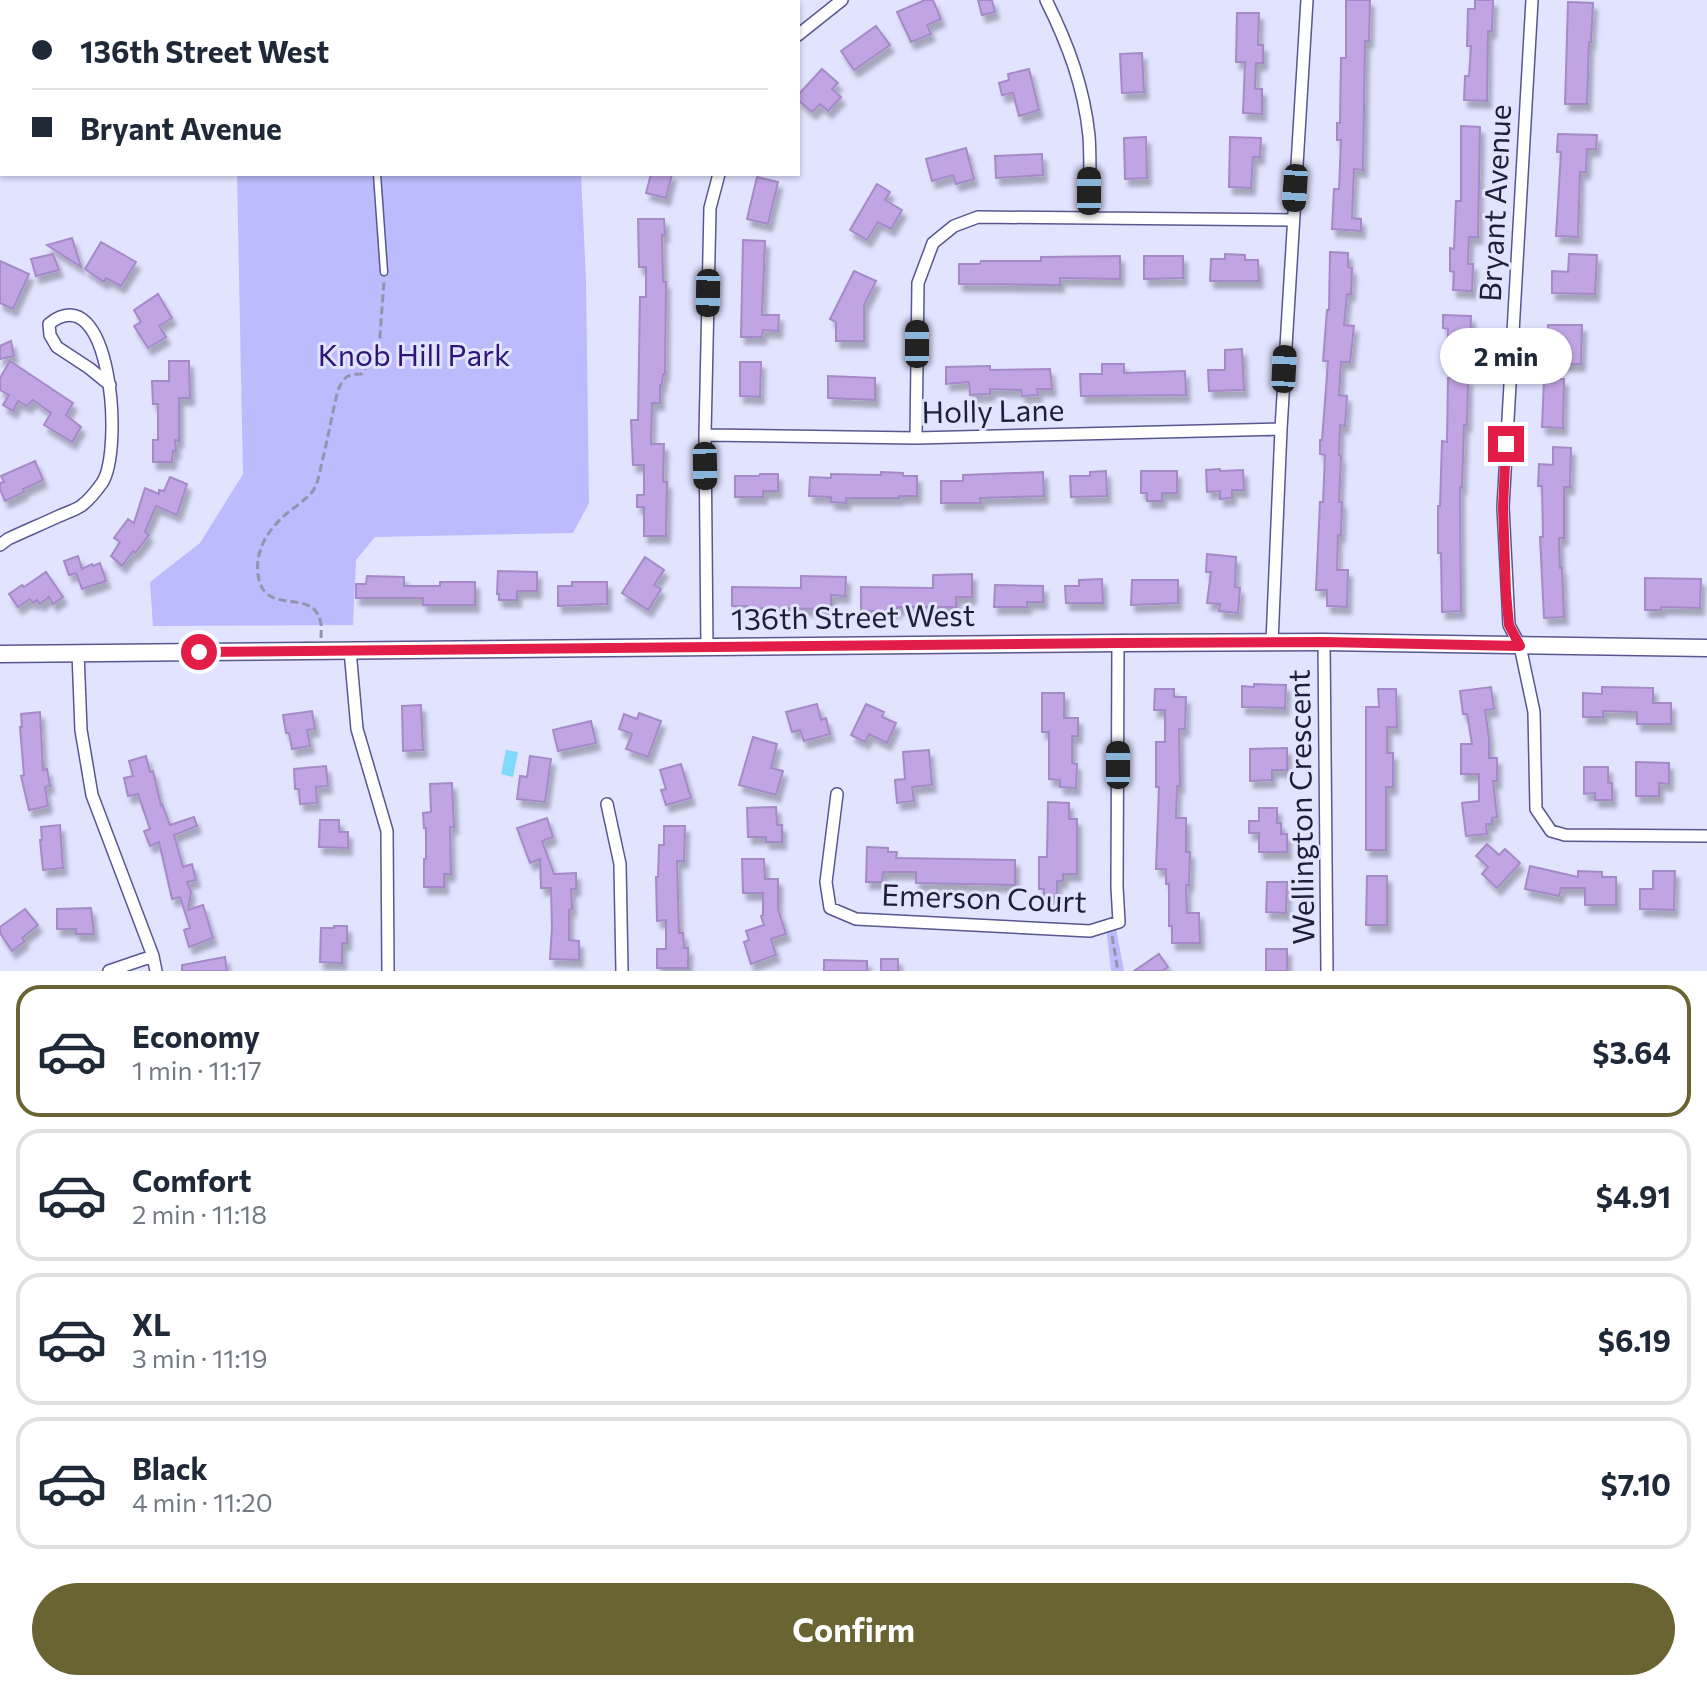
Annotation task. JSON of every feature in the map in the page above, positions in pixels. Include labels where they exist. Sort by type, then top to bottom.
[{"type":"street","points":[[800,33],[842,0]]},
{"type":"street","points":[[1046,0],[1064,36],[1080,82],[1089,137],[1090,217]]},
{"type":"street","points":[[1272,643],[1281,429],[1307,0]]},
{"type":"street","name":"Bryant Avenue","points":[[1532,0],[1503,507],[1509,625],[1520,646],[1534,712],[1536,809],[1551,831],[1565,835],[1707,836]]},
{"type":"street","points":[[707,648],[705,435],[710,208],[718,176]]},
{"type":"street","points":[[916,438],[918,283],[933,243],[954,226],[978,217],[1293,220]]},
{"type":"street","points":[[0,545],[82,506],[104,481],[112,445],[110,385],[104,354],[82,318],[73,315],[58,317],[49,324],[50,335],[57,347],[110,385]]},
{"type":"street","name":"Holly Lane","points":[[705,435],[916,438],[1281,429]]},
{"type":"street","name":"136th Street West","points":[[0,654],[1324,642],[1707,648]]},
{"type":"street","name":"Wellington Crescent","points":[[1324,642],[1327,971]]},
{"type":"street","name":"Emerson Court","points":[[837,794],[826,882],[830,908],[856,919],[1090,931],[1119,922],[1118,643]]},
{"type":"street","points":[[350,650],[357,729],[387,831],[388,971]]},
{"type":"street","points":[[78,653],[81,730],[92,795],[156,971]]},
{"type":"street","points":[[607,804],[620,864],[622,971]]},
{"type":"street","points":[[109,971],[153,956]]},
{"type":"lane","points":[[377,176],[384,272]]},
{"type":"path","points":[[321,650],[321,621],[317,612],[310,605],[273,598],[260,582],[260,549],[284,515],[314,489],[343,378],[361,374],[379,349],[384,272]]},
{"type":"path","points":[[1110,925],[1118,971]]},
{"type":"green space","name":"Knob Hill Park","points":[[237,176],[581,176],[589,503],[573,533],[375,537],[356,560],[353,625],[153,626],[150,582],[200,543],[243,474]]},
{"type":"green space","points":[[1115,923],[1124,971],[1111,971],[1106,926]]},
{"type":"shaded area","points":[[506,750],[518,752],[513,777],[501,774]]},
{"type":"building","points":[[925,0],[933,0],[941,19],[927,25],[931,34],[911,42],[897,12]]},
{"type":"building","points":[[978,0],[992,0],[995,12],[982,15]]},
{"type":"building","points":[[1346,0],[1370,0],[1369,41],[1365,41],[1363,170],[1354,169],[1352,218],[1361,219],[1361,231],[1332,229],[1334,189],[1339,189],[1341,140],[1337,140],[1337,123],[1340,123],[1341,58],[1346,58]]},
{"type":"building","points":[[1475,0],[1493,0],[1492,31],[1488,31],[1487,101],[1464,100],[1471,46],[1467,46],[1468,9],[1475,9]]},
{"type":"building","points":[[1568,2],[1593,3],[1587,104],[1565,104]]},
{"type":"building","points":[[1237,13],[1259,13],[1258,45],[1263,45],[1263,63],[1256,63],[1255,89],[1262,89],[1262,114],[1243,113],[1245,62],[1236,62]]},
{"type":"building","points":[[876,26],[890,45],[854,70],[841,51]]},
{"type":"building","points":[[1142,53],[1144,92],[1122,93],[1120,54]]},
{"type":"building","points":[[822,69],[838,83],[832,89],[841,97],[828,111],[820,104],[812,112],[800,102],[800,93]]},
{"type":"building","points":[[1029,69],[1039,110],[1019,116],[1013,93],[1002,95],[999,83],[1009,80],[1008,74]]},
{"type":"building","points":[[1461,126],[1480,127],[1478,237],[1469,237],[1468,264],[1473,264],[1472,291],[1453,290],[1454,272],[1450,271],[1456,201],[1461,201]]},
{"type":"building","points":[[1558,134],[1597,135],[1596,149],[1587,149],[1586,172],[1580,172],[1578,237],[1556,236],[1561,152],[1557,152]]},
{"type":"building","points":[[1146,137],[1147,178],[1125,179],[1124,138]]},
{"type":"building","points":[[1230,137],[1261,138],[1260,157],[1253,157],[1251,188],[1229,187]]},
{"type":"building","points":[[966,148],[974,179],[956,184],[953,175],[932,181],[926,159]]},
{"type":"building","points":[[1042,154],[1043,175],[996,178],[995,156]]},
{"type":"building","points":[[650,176],[672,176],[666,198],[646,193]]},
{"type":"building","points":[[757,177],[778,182],[768,224],[747,219]]},
{"type":"building","points":[[877,184],[890,192],[885,200],[902,210],[891,229],[878,222],[867,240],[850,230]]},
{"type":"building","points":[[638,219],[664,219],[665,374],[660,385],[660,403],[652,403],[651,444],[664,444],[666,536],[644,536],[644,507],[637,507],[637,495],[644,495],[644,465],[633,465],[631,420],[638,420],[640,297],[646,297],[646,267],[639,267]]},
{"type":"building","points":[[72,238],[81,267],[47,245]]},
{"type":"building","points":[[743,240],[765,241],[762,315],[779,315],[778,331],[763,330],[762,337],[741,337]]},
{"type":"building","points":[[101,242],[136,262],[121,286],[106,278],[104,282],[85,269]]},
{"type":"building","points":[[1330,252],[1348,253],[1348,267],[1352,268],[1351,294],[1347,294],[1344,325],[1354,326],[1350,362],[1341,362],[1339,395],[1347,396],[1345,426],[1340,425],[1339,502],[1342,502],[1337,570],[1348,570],[1347,607],[1327,606],[1327,590],[1316,590],[1325,455],[1320,454],[1320,440],[1328,361],[1323,361],[1329,310]]},
{"type":"building","points":[[53,254],[59,270],[36,276],[31,259]]},
{"type":"building","points":[[1225,254],[1245,255],[1245,260],[1258,260],[1259,281],[1210,281],[1211,259],[1225,259]]},
{"type":"building","points":[[1569,254],[1597,255],[1595,294],[1552,293],[1552,271],[1568,272]]},
{"type":"building","points":[[1120,256],[1120,279],[1060,278],[1060,285],[959,284],[959,264],[1041,261],[1041,257]]},
{"type":"building","points":[[1144,256],[1183,256],[1183,278],[1144,279]]},
{"type":"building","points":[[0,261],[29,274],[13,309],[0,303]]},
{"type":"building","points":[[854,271],[876,281],[864,305],[864,341],[836,341],[836,322],[830,319]]},
{"type":"building","points":[[158,294],[172,318],[159,326],[166,337],[148,348],[134,326],[141,322],[134,310]]},
{"type":"building","points":[[1443,315],[1471,316],[1470,355],[1447,354],[1448,329],[1443,328]]},
{"type":"building","points":[[1548,325],[1582,325],[1581,364],[1559,364],[1560,346],[1547,346]]},
{"type":"building","points":[[11,341],[14,356],[0,359],[0,346]]},
{"type":"building","points":[[1242,349],[1244,390],[1209,391],[1208,370],[1225,370],[1225,350]]},
{"type":"building","points":[[10,361],[73,403],[66,415],[81,427],[72,442],[44,425],[51,413],[33,400],[27,406],[18,401],[13,411],[3,405],[9,395],[0,390],[0,378]]},
{"type":"building","points":[[169,361],[189,361],[190,398],[179,398],[179,441],[175,440],[176,451],[173,451],[172,462],[153,462],[153,440],[158,440],[158,404],[153,404],[152,381],[169,381]]},
{"type":"building","points":[[740,362],[761,362],[760,397],[740,396]]},
{"type":"building","points":[[1102,364],[1124,364],[1124,373],[1185,371],[1186,395],[1081,396],[1080,374],[1102,374]]},
{"type":"building","points":[[990,366],[990,370],[1050,369],[1052,389],[1037,389],[1038,395],[1022,396],[1021,390],[990,389],[990,394],[970,395],[969,382],[946,384],[946,367]]},
{"type":"building","points":[[828,376],[875,378],[875,400],[828,398]]},
{"type":"building","points":[[1448,378],[1468,379],[1467,425],[1464,425],[1460,487],[1461,611],[1442,612],[1438,506],[1442,441],[1447,442]]},
{"type":"building","points":[[1544,379],[1564,379],[1563,428],[1542,427]]},
{"type":"building","points":[[1553,447],[1571,448],[1570,487],[1564,487],[1564,538],[1559,538],[1564,617],[1544,618],[1539,464],[1553,465]]},
{"type":"building","points":[[35,461],[43,480],[5,501],[0,489],[0,483],[4,482],[1,476]]},
{"type":"building","points":[[1206,470],[1243,470],[1244,490],[1232,490],[1232,498],[1220,499],[1220,491],[1207,492]]},
{"type":"building","points":[[1106,471],[1107,496],[1071,497],[1070,476],[1090,476],[1090,472]]},
{"type":"building","points":[[1141,471],[1177,471],[1177,493],[1162,493],[1162,501],[1147,501],[1147,493],[1141,493]]},
{"type":"building","points":[[881,472],[917,476],[917,496],[846,498],[846,503],[831,502],[831,497],[809,496],[810,477],[831,478],[831,474],[881,475]]},
{"type":"building","points":[[1043,472],[1044,496],[980,498],[981,503],[941,503],[941,481],[963,481],[963,475]]},
{"type":"building","points":[[778,474],[778,491],[763,491],[763,497],[735,497],[735,476]]},
{"type":"building","points":[[170,477],[187,484],[177,515],[156,506],[145,532],[149,535],[122,566],[111,556],[120,542],[114,538],[128,519],[134,523],[145,488],[159,494],[159,490],[164,491]]},
{"type":"building","points":[[1207,554],[1236,557],[1235,587],[1240,588],[1238,613],[1219,611],[1220,604],[1207,603],[1211,572],[1206,572]]},
{"type":"building","points":[[78,556],[82,569],[100,563],[106,581],[82,589],[76,573],[69,575],[64,561]]},
{"type":"building","points":[[645,557],[664,570],[654,585],[661,589],[648,610],[622,593]]},
{"type":"building","points":[[498,571],[537,572],[537,591],[517,591],[517,600],[499,600]]},
{"type":"building","points":[[46,572],[63,597],[53,604],[49,597],[40,604],[30,599],[18,607],[9,594]]},
{"type":"building","points":[[972,574],[972,597],[956,597],[956,607],[897,607],[897,611],[861,611],[861,587],[933,588],[933,575]]},
{"type":"building","points":[[367,576],[404,577],[404,586],[475,582],[475,605],[423,605],[423,598],[356,598],[356,584],[366,584]]},
{"type":"building","points":[[801,576],[846,577],[845,596],[831,595],[831,609],[732,606],[732,587],[801,588]]},
{"type":"building","points":[[1645,578],[1701,579],[1700,608],[1661,607],[1661,610],[1645,610]]},
{"type":"building","points":[[1102,579],[1103,603],[1066,603],[1065,586],[1079,586],[1079,580]]},
{"type":"building","points":[[1132,580],[1178,580],[1178,603],[1131,605]]},
{"type":"building","points":[[572,582],[607,582],[607,604],[558,606],[558,586],[572,586]]},
{"type":"building","points":[[995,585],[1043,586],[1043,602],[1027,602],[1027,607],[994,607]]},
{"type":"building","points":[[1254,684],[1286,685],[1285,708],[1242,707],[1242,686],[1254,687]]},
{"type":"building","points":[[1491,687],[1494,709],[1485,710],[1489,758],[1497,758],[1497,781],[1493,781],[1497,817],[1492,818],[1492,824],[1486,824],[1487,834],[1466,836],[1462,803],[1479,801],[1479,774],[1461,774],[1461,744],[1472,744],[1460,691]]},
{"type":"building","points":[[1602,687],[1653,688],[1653,703],[1671,703],[1671,724],[1637,724],[1637,712],[1603,711],[1603,717],[1583,717],[1583,693],[1602,694]]},
{"type":"building","points":[[1155,689],[1174,689],[1174,697],[1186,697],[1185,729],[1179,729],[1180,786],[1177,786],[1176,818],[1186,818],[1186,852],[1190,852],[1187,913],[1199,913],[1200,943],[1172,943],[1166,869],[1156,869],[1159,787],[1156,787],[1156,742],[1165,742],[1165,710],[1154,710]]},
{"type":"building","points":[[1378,689],[1396,689],[1397,727],[1387,727],[1387,753],[1393,753],[1393,787],[1386,787],[1386,850],[1366,850],[1366,707],[1379,707]]},
{"type":"building","points":[[1042,693],[1064,693],[1064,718],[1078,718],[1078,736],[1072,736],[1072,763],[1077,764],[1076,788],[1060,787],[1060,780],[1049,779],[1049,732],[1042,732]]},
{"type":"building","points":[[817,704],[821,720],[826,718],[830,734],[804,741],[800,730],[792,732],[786,712]]},
{"type":"building","points":[[866,704],[884,712],[882,717],[896,723],[887,743],[869,734],[865,742],[851,735]]},
{"type":"building","points":[[421,705],[423,750],[403,751],[402,706]]},
{"type":"building","points":[[312,711],[315,729],[307,730],[310,746],[292,749],[283,715]]},
{"type":"building","points":[[40,712],[43,770],[47,769],[50,786],[45,787],[48,806],[29,810],[21,776],[24,775],[21,714]]},
{"type":"building","points":[[639,713],[661,721],[648,757],[626,749],[632,734],[619,729],[624,714],[637,719]]},
{"type":"building","points":[[591,721],[596,743],[558,751],[553,730]]},
{"type":"building","points":[[753,737],[777,744],[771,768],[783,771],[776,795],[739,785]]},
{"type":"building","points":[[1287,748],[1287,770],[1272,770],[1272,780],[1250,781],[1250,749]]},
{"type":"building","points":[[929,750],[932,785],[912,787],[914,801],[897,803],[895,780],[905,779],[903,752]]},
{"type":"building","points":[[146,756],[170,825],[194,817],[197,826],[174,835],[183,867],[192,864],[196,880],[187,882],[191,892],[188,910],[203,905],[213,938],[189,947],[184,930],[190,928],[180,897],[172,899],[159,842],[150,846],[144,831],[150,829],[138,794],[128,796],[124,778],[133,776],[129,761]]},
{"type":"building","points":[[530,756],[551,759],[545,802],[517,799],[520,776],[527,777]]},
{"type":"building","points":[[1636,762],[1669,763],[1669,784],[1659,783],[1659,796],[1636,796]]},
{"type":"building","points":[[681,764],[691,798],[666,805],[661,790],[666,789],[660,770]]},
{"type":"building","points":[[326,766],[328,786],[316,787],[317,803],[300,804],[294,769]]},
{"type":"building","points":[[1584,767],[1608,767],[1612,800],[1595,800],[1595,793],[1584,794]]},
{"type":"building","points":[[452,783],[454,827],[450,827],[451,874],[444,874],[444,887],[424,887],[426,828],[423,813],[431,812],[430,784]]},
{"type":"building","points":[[1048,802],[1069,803],[1069,819],[1077,819],[1077,874],[1063,874],[1063,881],[1057,881],[1057,897],[1044,897],[1044,889],[1039,889],[1039,857],[1047,857]]},
{"type":"building","points":[[776,807],[777,825],[782,825],[782,842],[766,842],[766,837],[748,837],[747,808]]},
{"type":"building","points":[[1259,808],[1277,808],[1281,834],[1287,834],[1287,852],[1259,852],[1259,833],[1249,833],[1249,821],[1259,821]]},
{"type":"building","points":[[547,818],[553,837],[542,841],[554,874],[576,873],[576,889],[571,889],[569,940],[579,941],[579,960],[550,959],[551,888],[541,888],[540,859],[530,863],[517,828]]},
{"type":"building","points":[[320,820],[339,820],[339,832],[348,832],[348,848],[319,847]]},
{"type":"building","points":[[60,825],[63,868],[43,870],[41,827]]},
{"type":"building","points":[[664,826],[685,826],[684,861],[677,861],[679,933],[683,933],[684,948],[688,948],[688,968],[657,968],[657,949],[666,949],[666,920],[657,921],[656,877],[659,845],[664,845]]},
{"type":"building","points":[[1487,844],[1499,855],[1505,849],[1520,863],[1497,888],[1482,874],[1488,867],[1476,856]]},
{"type":"building","points":[[867,847],[888,848],[888,852],[897,852],[896,858],[1015,860],[1015,885],[916,883],[916,872],[883,872],[882,882],[866,882]]},
{"type":"building","points":[[742,859],[764,859],[765,879],[778,879],[778,909],[786,934],[771,939],[776,955],[751,964],[744,942],[749,940],[746,931],[764,925],[761,916],[763,893],[743,893]]},
{"type":"building","points":[[1530,866],[1578,877],[1578,871],[1602,872],[1602,877],[1616,877],[1616,905],[1585,905],[1585,888],[1561,888],[1559,896],[1525,889]]},
{"type":"building","points":[[1653,871],[1675,871],[1674,910],[1640,909],[1640,889],[1653,889]]},
{"type":"building","points":[[1367,876],[1387,876],[1387,925],[1366,925]]},
{"type":"building","points":[[1267,882],[1287,882],[1286,913],[1266,912]]},
{"type":"building","points":[[91,908],[94,934],[76,934],[76,929],[57,929],[57,909]]},
{"type":"building","points":[[25,909],[38,925],[12,951],[0,933],[0,927]]},
{"type":"building","points":[[347,926],[347,943],[342,943],[342,963],[320,962],[321,928]]},
{"type":"building","points":[[1266,949],[1287,949],[1287,971],[1266,971]]},
{"type":"building","points":[[1159,954],[1168,967],[1162,971],[1134,971]]},
{"type":"building","points":[[225,957],[227,971],[182,971],[182,965]]},
{"type":"building","points":[[881,959],[898,959],[898,971],[881,971]]},
{"type":"building","points":[[824,960],[867,961],[867,971],[824,971]]},
{"type":"route","points":[[199,652],[1324,642],[1520,646],[1509,625],[1506,593],[1503,507],[1506,444]]}]
